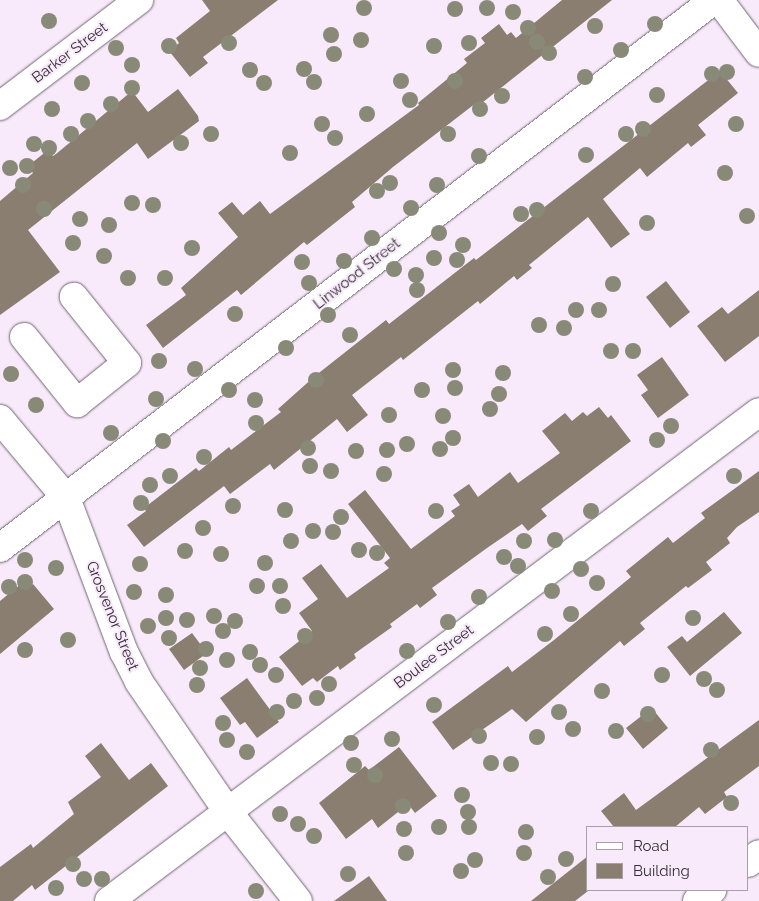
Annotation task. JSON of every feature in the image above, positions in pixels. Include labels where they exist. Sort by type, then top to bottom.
[{"type":"street","name":"Barker Street","points":[[0,106],[139,0]]},
{"type":"street","name":"Linwood Street","points":[[0,548],[714,0]]},
{"type":"street","points":[[719,0],[759,54]]},
{"type":"street","points":[[24,337],[77,403],[127,363],[74,297]]},
{"type":"street","name":"Boulee Street","points":[[109,901],[759,412]]},
{"type":"street","name":"Grosvenor Street","points":[[0,418],[66,498],[124,652],[139,682],[228,812],[298,901]]},
{"type":"street","points":[[749,862],[759,854]]},
{"type":"street","points":[[697,901],[711,891]]},
{"type":"building","points":[[202,0],[278,0],[203,57],[208,63],[190,77],[169,51],[179,43],[176,38],[210,11]]},
{"type":"building","points":[[562,0],[612,0],[478,106],[476,103],[393,167],[352,202],[355,207],[307,245],[304,242],[241,295],[237,290],[163,348],[146,325],[186,295],[181,288],[238,237],[218,213],[232,202],[243,215],[260,201],[270,214],[419,105],[418,103],[467,63],[464,59],[485,43],[481,38],[499,24],[507,35],[511,32],[516,38]]},
{"type":"building","points":[[720,71],[738,93],[698,125],[706,135],[691,147],[688,143],[647,177],[640,168],[603,199],[630,234],[611,248],[588,217],[529,265],[532,268],[517,280],[514,276],[480,304],[478,301],[403,360],[401,357],[352,395],[368,415],[347,432],[337,419],[274,470],[270,464],[230,494],[224,486],[144,547],[127,525],[146,511],[144,508],[196,468],[199,471],[229,447],[231,450],[281,412],[278,409],[315,376],[386,320],[389,324],[474,258],[476,260]]},
{"type":"building","points":[[178,89],[198,116],[199,121],[148,159],[137,143],[28,230],[60,272],[0,315],[0,201],[33,173],[28,166],[48,150],[53,156],[56,154],[132,91],[148,112]]},
{"type":"building","points":[[666,281],[690,312],[670,328],[646,297]]},
{"type":"building","points":[[759,290],[759,336],[725,362],[697,326],[722,307],[728,314]]},
{"type":"building","points":[[662,357],[689,395],[658,418],[641,395],[648,390],[637,375]]},
{"type":"building","points":[[599,407],[608,418],[611,415],[631,441],[541,509],[547,516],[528,531],[522,524],[487,548],[432,588],[437,595],[420,608],[417,604],[390,624],[392,627],[354,654],[356,658],[340,670],[338,666],[317,682],[313,678],[302,686],[279,657],[312,631],[299,613],[318,599],[302,578],[321,564],[347,598],[389,568],[384,563],[390,558],[348,504],[365,490],[411,549],[455,516],[451,511],[460,505],[453,495],[469,484],[478,497],[510,472],[518,483],[560,453],[542,431],[565,413],[572,421],[583,412],[587,416]]},
{"type":"building","points":[[759,471],[759,512],[737,527],[727,538],[730,543],[706,562],[712,570],[688,588],[686,586],[640,623],[645,629],[624,646],[620,641],[526,722],[512,709],[453,750],[432,722],[508,666],[512,672],[554,640],[631,577],[626,571],[668,537],[673,543],[705,518],[701,513]]},
{"type":"building","points":[[22,583],[27,589],[33,584],[54,609],[0,654],[0,601]]},
{"type":"building","points":[[724,612],[742,633],[690,676],[667,647],[682,636],[687,642]]},
{"type":"building","points":[[192,633],[207,653],[184,670],[169,649]]},
{"type":"building","points":[[247,678],[279,722],[257,738],[245,722],[240,725],[220,698]]},
{"type":"building","points":[[655,712],[668,728],[643,749],[626,728],[644,714],[648,718]]},
{"type":"building","points":[[759,720],[759,766],[724,792],[727,797],[705,814],[699,807],[676,826],[613,826],[601,811],[624,793],[636,810]]},
{"type":"building","points":[[101,743],[129,780],[151,763],[168,786],[35,890],[32,885],[13,901],[0,901],[0,867],[31,844],[33,848],[74,814],[68,802],[101,777],[85,756]]},
{"type":"building","points":[[399,747],[437,796],[415,813],[408,804],[378,828],[372,819],[346,839],[319,803],[365,766],[369,770]]},
{"type":"building","points":[[586,858],[586,891],[588,891],[575,901],[531,901]]},
{"type":"building","points":[[369,876],[387,901],[334,901]]}]
